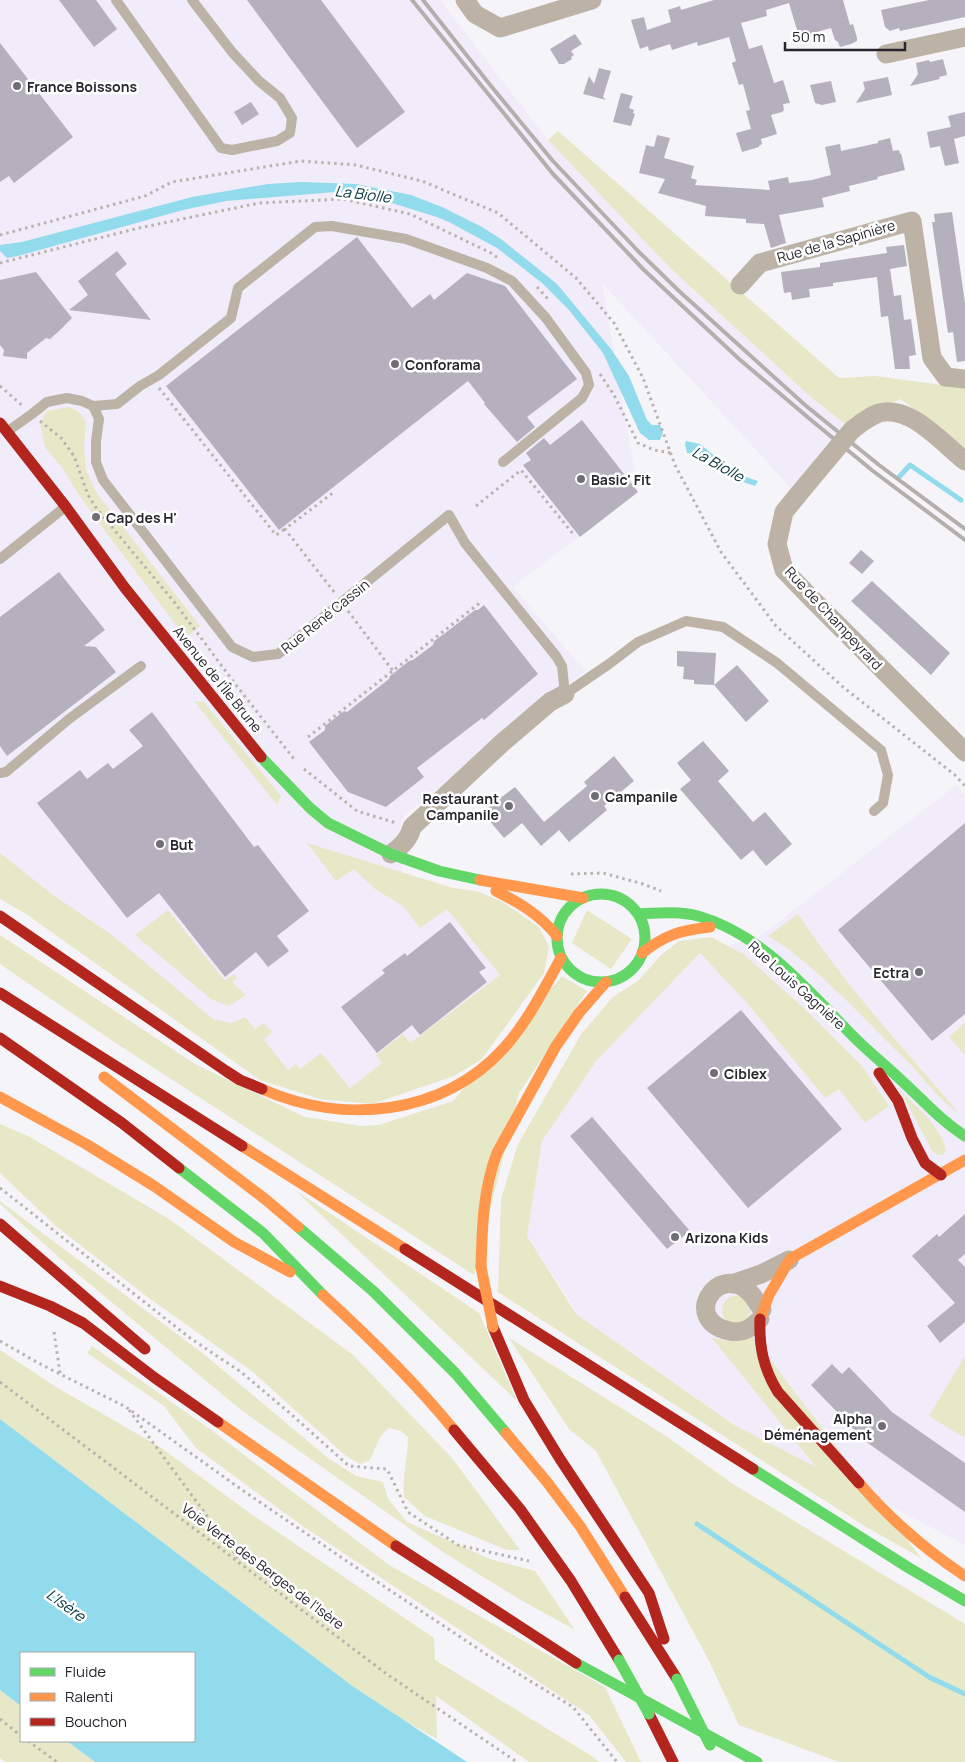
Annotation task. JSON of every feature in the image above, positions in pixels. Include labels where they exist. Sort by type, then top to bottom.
[{"type":"main road","name":"Avenue de l'Île Brune","points":[[4,427],[125,588],[264,760],[310,808],[328,823],[391,854],[440,871],[471,879],[583,898]]},
{"type":"main road","name":"Avenue de l'Île Brune","points":[[471,879],[528,906],[547,923],[557,936]]},
{"type":"main road","points":[[594,894],[607,894],[624,901],[638,914],[643,926],[645,940],[642,953],[637,964],[618,979],[606,982],[592,982],[580,977],[569,969],[561,958],[557,936],[559,924],[564,914],[572,905],[583,898],[594,894]]},
{"type":"main road","name":"Rue Louis Gagnière","points":[[638,914],[684,914],[699,916],[736,932],[759,948],[949,1126],[965,1136]]},
{"type":"main road","points":[[0,916],[240,1080],[302,1105],[356,1112],[385,1110],[409,1105],[439,1095],[485,1066],[503,1049],[540,998],[561,958]]},
{"type":"main road","points":[[642,953],[660,939],[677,931],[724,926]]},
{"type":"main road","points":[[606,982],[596,991],[560,1038],[495,1158],[482,1216],[481,1267],[493,1328],[524,1400],[560,1459],[649,1593],[677,1679]]},
{"type":"main road","points":[[0,993],[892,1558],[965,1601]]},
{"type":"main road","points":[[0,1000],[62,1046]]},
{"type":"main road","points":[[0,1038],[122,1123],[263,1233],[309,1282],[370,1338],[436,1408],[520,1509],[566,1573],[619,1660],[673,1762]]},
{"type":"main road","name":"Rue Louis Gagnière","points":[[867,1050],[881,1078],[898,1101],[912,1138],[925,1163],[941,1175]]},
{"type":"main road","points":[[94,1070],[265,1199],[373,1291],[456,1374],[547,1482],[580,1526],[677,1679],[712,1749]]},
{"type":"main road","points":[[0,1097],[86,1144],[147,1181],[234,1242],[309,1282]]},
{"type":"main road","points":[[965,1160],[790,1259],[773,1286],[761,1315],[759,1344],[770,1380],[778,1392],[883,1511],[933,1554],[965,1576]]},
{"type":"main road","points":[[0,1224],[151,1354]]},
{"type":"main road","points":[[0,1286],[50,1306],[83,1324],[155,1378],[423,1565],[578,1665],[757,1762]]},
{"type":"main road","points":[[188,1386],[269,1457]]},
{"type":"street","points":[[465,0],[475,14],[500,28],[592,0]]},
{"type":"street","points":[[886,54],[965,37]]},
{"type":"street","name":"Rue de la Sapinière","points":[[740,285],[760,263],[912,220],[932,358],[946,377],[965,378]]},
{"type":"street","name":"Rue de Champeyrard","points":[[965,461],[918,422],[896,413],[880,413],[865,419],[852,430],[784,512],[777,544],[784,570],[965,752]]},
{"type":"street","points":[[391,854],[399,849],[404,829],[412,827],[502,743],[550,702],[564,694]]},
{"type":"street","points":[[732,1284],[741,1286],[749,1292],[761,1315],[752,1328],[742,1332],[722,1329],[709,1319],[705,1304],[707,1297],[715,1288],[761,1274],[790,1259]]},
{"type":"lane","points":[[116,0],[221,148],[232,150],[277,141],[290,133],[292,118],[280,98],[259,81],[232,52],[192,0]]},
{"type":"lane","points":[[4,427],[47,402],[67,398],[82,401],[93,406],[117,404],[159,375],[231,318],[238,288],[315,228],[332,226],[406,239],[487,268],[512,281],[546,318],[586,373],[589,385],[582,398],[503,462]]},
{"type":"lane","name":"Rue René Cassin","points":[[93,406],[99,419],[96,462],[102,480],[232,647],[253,657],[278,654],[448,515],[465,543],[556,656],[562,666],[564,694]]},
{"type":"lane","points":[[0,559],[66,507]]},
{"type":"lane","points":[[564,694],[638,642],[686,621],[723,627],[777,663],[881,750],[888,775],[883,803],[874,811]]},
{"type":"lane","points":[[0,774],[6,772],[69,720],[141,666]]},
{"type":"path","points":[[0,263],[139,228],[259,204],[343,199],[410,214],[491,253],[506,264]]},
{"type":"path","points":[[535,286],[542,291],[554,306]]},
{"type":"path","points":[[598,371],[614,395],[638,443],[654,450],[672,453],[675,465],[721,552],[776,626],[843,687],[948,770],[965,786]]},
{"type":"path","points":[[0,386],[21,403]]},
{"type":"path","points":[[158,386],[276,535],[334,492]]},
{"type":"path","points":[[43,423],[61,438],[74,456],[88,495],[97,509],[174,603],[300,766],[358,811],[404,829]]},
{"type":"path","points":[[476,506],[521,470],[574,535]]},
{"type":"path","points":[[285,529],[392,671]]},
{"type":"path","points":[[308,737],[481,602]]},
{"type":"path","points":[[0,1188],[190,1338],[241,1372],[349,1466],[386,1469],[408,1512],[458,1545],[529,1561]]},
{"type":"path","points":[[50,1306],[60,1374]]},
{"type":"path","points":[[0,1341],[126,1407],[244,1492],[377,1582],[489,1656],[573,1707],[617,1762]]},
{"type":"path","name":"Voie Verte des Berges de l'Isère","points":[[0,1382],[388,1675],[517,1762]]},
{"type":"path","points":[[126,1407],[242,1563]]},
{"type":"path","points":[[0,1719],[20,1735]]},
{"type":"path","points":[[29,1742],[57,1762]]},
{"type":"shaded area","name":"Cap des H'","points":[[0,0],[440,0],[548,140],[670,268],[812,398],[845,424],[793,490],[602,283],[638,492],[513,587],[585,671],[401,819],[404,906],[447,909],[500,975],[410,1043],[402,1034],[376,1055],[382,1063],[350,1088],[264,1066],[0,862]]},
{"type":"shaded area","points":[[956,785],[965,795],[965,1545],[734,1425],[576,1314],[568,1298],[527,1236],[542,1141],[597,1060],[700,953],[759,937]]},
{"type":"green space","points":[[558,131],[839,378],[875,376],[965,388],[965,450],[901,399],[845,424],[812,398],[670,268],[548,140]]},
{"type":"green space","points":[[69,407],[79,412],[86,421],[84,447],[86,470],[96,492],[200,626],[186,638],[111,539],[79,495],[63,469],[45,447],[40,423],[47,411]]},
{"type":"green space","points":[[194,701],[204,702],[281,796],[277,805]]},
{"type":"green space","points":[[307,843],[453,888],[476,891],[501,901],[539,927],[549,947],[544,973],[482,1059],[454,1076],[372,1104],[320,1099],[260,1080],[26,914],[0,899],[0,853],[53,895],[112,935],[213,1019],[231,1023],[245,1017],[255,1029],[264,1023],[272,1032],[264,1040],[288,1070],[296,1064],[300,1069],[321,1053],[350,1088],[382,1063],[376,1055],[403,1034],[410,1043],[500,975],[447,909],[420,928],[403,906],[375,889],[354,869],[336,881]]},
{"type":"green space","points":[[168,910],[225,981],[234,974],[237,978],[232,982],[246,995],[229,1006],[211,999],[135,935]]},
{"type":"green space","points":[[587,910],[632,939],[611,969],[572,943]]},
{"type":"green space","points":[[798,914],[855,991],[959,1113],[940,1098],[913,1067],[842,996],[797,956],[768,936]]},
{"type":"green space","points":[[0,935],[195,1064],[305,1117],[361,1126],[379,1125],[453,1101],[562,976],[587,991],[519,1093],[474,1275],[114,1042],[0,964]]},
{"type":"green space","points":[[711,937],[745,955],[808,1012],[862,1066],[889,1106],[865,1123],[839,1089],[825,1098],[747,1003],[700,953],[597,1060],[542,1141],[527,1236],[576,1314],[734,1425],[816,1467],[712,1338],[736,1342],[753,1337],[921,1558],[866,1527],[498,1292],[501,1199],[518,1144],[582,1033],[613,997],[639,980],[661,955],[679,941]]},
{"type":"green space","points":[[965,1022],[965,1055],[949,1037]]},
{"type":"green space","points":[[900,1090],[927,1117],[939,1133],[946,1150],[943,1155],[938,1155],[932,1151]]},
{"type":"green space","points":[[0,1124],[30,1137],[169,1219],[353,1355],[452,1458],[520,1550],[507,1550],[425,1516],[404,1497],[408,1437],[401,1431],[389,1428],[379,1439],[369,1461],[360,1464],[346,1456],[253,1372],[146,1296],[57,1227],[0,1173]]},
{"type":"green space","points":[[295,1190],[479,1313],[517,1401]]},
{"type":"green space","points":[[0,1201],[205,1355],[328,1458],[356,1476],[383,1482],[388,1499],[407,1522],[490,1559],[535,1571],[575,1630],[519,1599],[443,1552],[241,1410],[73,1270],[0,1204]]},
{"type":"green space","points":[[736,1296],[746,1300],[750,1310],[746,1320],[736,1324],[726,1320],[722,1310],[726,1300]]},
{"type":"green space","points":[[509,1338],[666,1436],[733,1484],[965,1624],[965,1762],[839,1762],[739,1725],[709,1661],[596,1451],[569,1429]]},
{"type":"green space","points":[[92,1346],[214,1432],[389,1565],[605,1687],[641,1762],[626,1762],[589,1715],[301,1525],[196,1448],[164,1406],[87,1353]]},
{"type":"green space","points":[[0,1350],[56,1387],[160,1447],[251,1514],[434,1638],[435,1660],[595,1758],[598,1762],[529,1762],[436,1696],[437,1739],[402,1719],[351,1685],[0,1419]]},
{"type":"green space","points":[[965,1356],[965,1438],[929,1416]]},
{"type":"green space","points":[[0,1690],[20,1705],[20,1742],[68,1742],[95,1762],[5,1762],[0,1758]]},
{"type":"water","name":"La Biolle","points":[[301,182],[356,184],[411,195],[442,207],[501,239],[557,284],[611,349],[629,376],[647,420],[652,425],[660,425],[663,432],[660,440],[649,440],[640,433],[603,353],[569,310],[542,283],[497,248],[449,222],[382,200],[335,192],[226,201],[183,210],[18,256],[7,258],[0,251],[0,245],[22,242],[192,197],[268,184]]},
{"type":"water","name":"La Biolle","points":[[686,441],[700,444],[737,474],[758,481],[755,486],[734,479],[704,455],[687,453]]},
{"type":"water","name":"L'Isère","points":[[0,1419],[351,1685],[467,1762],[95,1762],[68,1742],[195,1742],[195,1652],[20,1652],[20,1705],[0,1690]]},
{"type":"building","points":[[59,0],[96,0],[117,29],[94,47]]},
{"type":"building","points":[[247,0],[321,0],[405,112],[357,148]]},
{"type":"building","points":[[714,0],[843,0],[850,25],[853,24],[857,38],[857,41],[840,47],[835,40],[831,28],[799,37],[789,3],[766,10],[767,16],[741,23],[749,49],[762,45],[774,83],[783,80],[790,103],[783,104],[784,110],[782,112],[771,115],[777,134],[761,139],[762,144],[759,147],[742,152],[736,133],[751,129],[746,111],[750,110],[743,84],[739,85],[732,63],[736,61],[729,37],[698,46],[697,42],[672,50],[670,44],[649,51],[648,46],[640,49],[631,20],[644,17],[647,30],[671,22],[668,10],[680,6],[681,10]]},
{"type":"building","points":[[929,0],[965,0],[965,17],[900,31],[899,28],[890,31],[885,27],[881,10]]},
{"type":"building","points":[[575,34],[582,44],[571,51],[574,55],[571,57],[572,59],[564,64],[559,64],[550,49]]},
{"type":"building","name":"France Boissons","points":[[0,43],[73,137],[14,183],[9,176],[0,182]]},
{"type":"building","points":[[943,59],[947,75],[939,77],[940,79],[910,86],[918,74],[916,63]]},
{"type":"building","points":[[599,68],[611,71],[603,97],[606,100],[583,94],[589,76],[594,84]]},
{"type":"building","points":[[888,77],[892,95],[856,103],[865,89],[863,82]]},
{"type":"building","points":[[831,81],[836,102],[822,105],[815,103],[810,85]]},
{"type":"building","points":[[621,93],[633,96],[629,108],[634,110],[633,113],[635,114],[631,126],[613,122]]},
{"type":"building","points":[[251,102],[259,114],[242,125],[234,112]]},
{"type":"building","points":[[965,112],[965,136],[954,139],[959,163],[945,166],[940,146],[930,148],[927,132],[951,127],[948,116]]},
{"type":"building","points":[[657,135],[670,138],[664,158],[694,166],[691,178],[697,180],[695,185],[770,190],[768,181],[788,177],[789,183],[812,180],[831,175],[825,147],[840,144],[841,151],[878,143],[878,141],[890,138],[893,151],[899,150],[901,153],[905,170],[849,186],[850,191],[822,198],[824,207],[779,215],[786,243],[771,248],[764,224],[746,223],[746,219],[705,216],[706,206],[658,193],[665,179],[639,173],[646,145],[654,147]]},
{"type":"building","points":[[952,212],[965,303],[965,361],[957,362],[953,332],[948,333],[932,222],[935,222],[934,214]]},
{"type":"building","name":"Conforama","points":[[357,237],[412,308],[430,294],[434,300],[467,273],[505,286],[577,379],[527,417],[535,427],[517,442],[484,404],[468,381],[279,530],[166,386]]},
{"type":"building","points":[[904,245],[907,266],[890,269],[894,296],[901,295],[904,320],[911,319],[916,355],[909,356],[910,369],[895,369],[888,316],[881,317],[877,277],[833,283],[833,286],[809,289],[810,297],[792,300],[791,292],[784,293],[781,272],[820,267],[820,263],[887,253],[886,247]]},
{"type":"building","points":[[117,251],[127,264],[115,274],[151,320],[69,310],[88,295],[78,281]]},
{"type":"building","points":[[36,272],[72,318],[50,339],[46,338],[27,353],[27,359],[3,356],[4,350],[0,345],[0,280]]},
{"type":"building","name":"Basic' Fit","points":[[582,420],[638,492],[580,537],[523,465],[531,460],[526,453],[544,438],[550,445]]},
{"type":"building","points":[[861,550],[874,561],[862,574],[849,563]]},
{"type":"building","points":[[59,572],[105,630],[84,646],[96,647],[116,672],[7,756],[0,746],[0,617]]},
{"type":"building","points":[[872,581],[950,653],[931,675],[851,601]]},
{"type":"building","points":[[484,605],[538,674],[484,720],[482,718],[417,768],[424,777],[386,807],[348,792],[309,742],[325,730],[325,726],[344,711],[347,712],[409,661],[433,645],[434,641]]},
{"type":"building","points":[[677,651],[716,653],[714,685],[694,684],[694,680],[683,679],[684,667],[677,666]]},
{"type":"building","points":[[737,665],[769,701],[746,722],[714,685]]},
{"type":"building","name":"But","points":[[152,712],[254,847],[258,845],[309,911],[277,936],[289,951],[268,967],[256,952],[225,977],[159,893],[127,918],[37,803],[80,770],[87,779],[108,763],[113,769],[143,746],[129,730]]},
{"type":"building","points":[[703,741],[729,771],[718,781],[753,822],[765,812],[792,844],[766,866],[753,850],[741,860],[680,789],[691,780],[677,763]]},
{"type":"building","points":[[614,756],[634,781],[604,806],[607,810],[569,842],[559,830],[541,846],[522,823],[504,838],[482,812],[515,787],[544,822],[587,786],[584,782]]},
{"type":"building","name":"Ectra","points":[[965,823],[965,1014],[932,1041],[838,930]]},
{"type":"building","points":[[450,922],[486,968],[479,972],[487,982],[420,1035],[412,1025],[377,1053],[341,1007],[385,973],[382,970],[405,953],[407,956]]},
{"type":"building","points":[[741,1010],[842,1129],[748,1208],[647,1088]]},
{"type":"building","points":[[592,1117],[690,1231],[667,1249],[570,1136]]},
{"type":"building","points":[[965,1214],[965,1254],[958,1260],[965,1267],[965,1322],[940,1343],[927,1326],[955,1303],[912,1256],[937,1234],[939,1237]]},
{"type":"building","name":"Alpha Déménagement","points":[[832,1364],[842,1374],[849,1367],[892,1412],[965,1463],[965,1512],[865,1441],[811,1385]]},
{"type":"waterway","points":[[899,477],[910,465],[961,500]]},
{"type":"waterway","points":[[697,1524],[929,1677],[965,1694]]},
{"type":"railway","points":[[412,0],[553,174],[643,269],[739,359],[811,420],[873,471],[965,540]]},
{"type":"railway","points":[[423,0],[552,160],[638,251],[679,291],[805,405],[879,465],[965,529]]},
{"type":"traffic: fast","points":[[261,757],[310,808],[328,823],[391,854],[439,871],[480,880]]},
{"type":"traffic: fast","points":[[601,894],[618,898],[632,907],[641,921],[645,938],[641,955],[632,969],[618,978],[601,982],[584,978],[570,969],[561,955],[557,938],[561,921],[570,907],[584,898],[601,894]]},
{"type":"traffic: fast","points":[[638,914],[691,914],[720,924],[761,948],[797,979],[860,1043],[932,1110],[965,1136]]},
{"type":"traffic: fast","points":[[179,1168],[263,1233],[323,1295]]},
{"type":"traffic: fast","points":[[298,1227],[373,1291],[456,1374],[506,1433]]},
{"type":"traffic: fast","points":[[753,1469],[909,1568],[965,1601]]},
{"type":"traffic: fast","points":[[619,1660],[649,1714]]},
{"type":"traffic: fast","points":[[576,1663],[757,1762]]},
{"type":"traffic: fast","points":[[677,1679],[710,1745]]},
{"type":"traffic: slow","points":[[480,880],[583,898]]},
{"type":"traffic: slow","points":[[496,891],[529,910],[557,936]]},
{"type":"traffic: slow","points":[[642,953],[674,934],[710,927]]},
{"type":"traffic: slow","points":[[262,1089],[293,1100],[325,1107],[358,1110],[390,1107],[422,1100],[451,1088],[479,1071],[513,1038],[542,993],[561,958]]},
{"type":"traffic: slow","points":[[481,1267],[486,1195],[497,1153],[556,1046],[579,1013],[606,982]]},
{"type":"traffic: slow","points":[[104,1077],[265,1199],[298,1227]]},
{"type":"traffic: slow","points":[[0,1097],[86,1144],[154,1186],[234,1242],[290,1272]]},
{"type":"traffic: slow","points":[[242,1146],[405,1249]]},
{"type":"traffic: slow","points":[[760,1319],[769,1295],[790,1259],[965,1160]]},
{"type":"traffic: slow","points":[[481,1267],[493,1327]]},
{"type":"traffic: slow","points":[[323,1295],[391,1360],[454,1430]]},
{"type":"traffic: slow","points":[[218,1422],[396,1546]]},
{"type":"traffic: slow","points":[[506,1433],[547,1482],[580,1526],[625,1597]]},
{"type":"traffic: slow","points":[[859,1483],[909,1534],[965,1576]]},
{"type":"traffic: jam","points":[[0,423],[66,507],[125,588],[261,757]]},
{"type":"traffic: jam","points":[[0,916],[226,1071],[240,1080],[262,1089]]},
{"type":"traffic: jam","points":[[0,993],[242,1146]]},
{"type":"traffic: jam","points":[[0,1038],[122,1123],[179,1168]]},
{"type":"traffic: jam","points":[[879,1073],[898,1101],[912,1138],[925,1163],[941,1175]]},
{"type":"traffic: jam","points":[[0,1224],[145,1349]]},
{"type":"traffic: jam","points":[[405,1249],[753,1469]]},
{"type":"traffic: jam","points":[[0,1286],[50,1306],[83,1323],[155,1378],[218,1422]]},
{"type":"traffic: jam","points":[[760,1319],[763,1357],[778,1392],[859,1483]]},
{"type":"traffic: jam","points":[[493,1327],[524,1400],[560,1459],[649,1593],[664,1639]]},
{"type":"traffic: jam","points":[[454,1430],[520,1509],[571,1581],[619,1660]]},
{"type":"traffic: jam","points":[[396,1546],[576,1663]]},
{"type":"traffic: jam","points":[[625,1597],[677,1679]]},
{"type":"traffic: jam","points":[[649,1714],[673,1762]]},
{"type":"place","name":"France Boissons","points":[[17,86]]},
{"type":"place","name":"Conforama","points":[[395,364]]},
{"type":"place","name":"Basic' Fit","points":[[581,479]]},
{"type":"place","name":"Cap des H'","points":[[96,517]]},
{"type":"place","name":"Campanile","points":[[595,796]]},
{"type":"place","name":"Restaurant Campanile","points":[[509,806]]},
{"type":"place","name":"But","points":[[160,844]]},
{"type":"place","name":"Ectra","points":[[919,972]]},
{"type":"place","name":"Ciblex","points":[[714,1073]]},
{"type":"place","name":"Arizona Kids","points":[[675,1237]]},
{"type":"place","name":"Alpha Déménagement","points":[[882,1426]]}]
